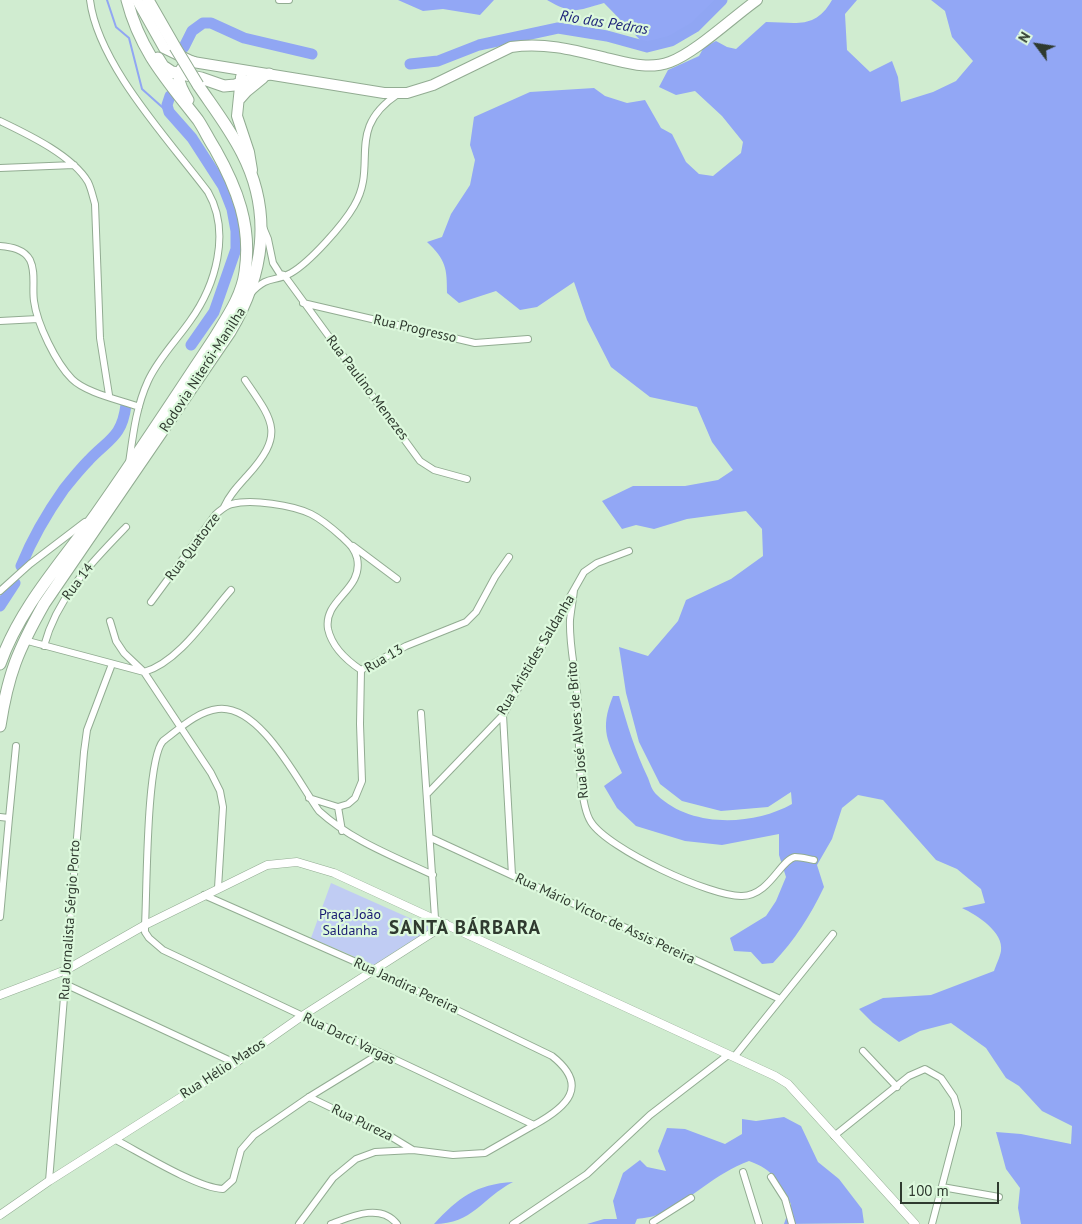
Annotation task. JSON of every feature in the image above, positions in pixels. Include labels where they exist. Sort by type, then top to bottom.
[{"type":"highway","name":"Rodovia Niterói-Manilha","points":[[0,726],[10,674],[24,639],[44,604],[230,332],[251,294],[258,260],[261,221],[255,186],[241,151],[198,85],[148,0]]},
{"type":"highway","name":"Rodovia Niterói-Manilha","points":[[0,664],[12,636],[34,598],[96,514],[215,337],[234,304],[245,272],[246,227],[241,202],[229,173],[199,122],[154,64],[140,36],[131,1]]},
{"type":"highway","points":[[131,1],[163,66],[179,74],[201,78],[224,86],[240,84],[270,74]]},
{"type":"highway","points":[[193,62],[183,66],[179,74],[180,86],[199,122]]},
{"type":"main road","points":[[131,1],[164,48],[193,62],[384,93],[402,93],[433,85],[511,47],[526,45],[536,44],[575,51],[634,65],[658,66],[683,56],[757,0]]},
{"type":"main road","points":[[236,68],[240,73],[237,116],[249,152],[255,186]]},
{"type":"main road","points":[[238,101],[246,91],[270,74]]},
{"type":"street","points":[[90,0],[99,33],[109,55],[140,105],[208,192],[216,204],[220,219],[220,234],[210,281],[197,310],[148,380],[139,407],[129,464]]},
{"type":"street","points":[[279,0],[289,0]]},
{"type":"street","points":[[383,107],[384,93]]},
{"type":"street","points":[[251,294],[265,280],[295,270],[324,243],[355,205],[361,189],[366,133],[376,114],[402,93]]},
{"type":"street","points":[[0,121],[37,140],[74,165],[89,183],[95,204],[100,338],[109,395]]},
{"type":"street","points":[[0,168],[74,165]]},
{"type":"street","name":"Rua Paulino Menezes","points":[[261,221],[268,239],[273,263],[280,274],[284,275],[303,303],[378,400],[420,461],[434,470],[467,479]]},
{"type":"street","points":[[0,246],[16,249],[29,258],[32,268],[34,300],[38,319],[71,378],[85,388],[139,407]]},
{"type":"street","name":"Rua Progresso","points":[[303,303],[475,343],[528,339]]},
{"type":"street","points":[[0,321],[38,319]]},
{"type":"street","points":[[224,507],[236,488],[259,462],[273,435],[273,424],[245,380]]},
{"type":"street","name":"Rua Quatorze","points":[[151,602],[216,514],[224,507],[246,502],[273,504],[311,514],[328,524],[353,546],[397,579]]},
{"type":"street","points":[[0,591],[30,564],[96,514]]},
{"type":"street","name":"Rua 14","points":[[44,646],[51,623],[70,590],[126,527]]},
{"type":"street","points":[[353,546],[357,559],[358,574],[353,585],[335,605],[329,617],[328,629],[345,660],[361,670]]},
{"type":"street","name":"Rua Aristides Saldanha","points":[[428,793],[503,714],[584,572],[597,563],[629,551]]},
{"type":"street","name":"Rua 13","points":[[338,808],[348,804],[355,798],[362,781],[361,670],[406,646],[466,622],[476,612],[508,557]]},
{"type":"street","points":[[24,639],[144,672],[166,662],[179,650],[231,590]]},
{"type":"street","name":"Rua José Alves de Brito","points":[[574,590],[570,621],[570,641],[577,692],[583,800],[591,823],[615,844],[638,858],[723,894],[742,896],[759,891],[772,880],[789,860],[795,857],[814,860]]},
{"type":"street","points":[[110,621],[116,641],[124,653],[144,672],[211,773],[220,790],[223,807],[218,888]]},
{"type":"street","name":"Rua Jornalista Sérgio Porto","points":[[49,1181],[85,745],[88,730],[112,664]]},
{"type":"street","points":[[146,925],[152,775],[160,744],[202,714],[218,709],[240,712],[262,729],[319,811],[342,830],[354,838],[433,874]]},
{"type":"street","points":[[421,714],[428,793],[435,918]]},
{"type":"street","points":[[503,714],[512,875]]},
{"type":"street","points":[[0,916],[16,746]]},
{"type":"street","points":[[309,798],[338,808],[342,830]]},
{"type":"street","points":[[0,817],[9,818]]},
{"type":"street","name":"Rua Mário Victor de Assis Pereira","points":[[431,838],[780,999]]},
{"type":"street","points":[[0,995],[66,970],[146,925],[267,865],[297,862],[334,873],[435,918],[788,1084],[915,1224]]},
{"type":"street","name":"Rua Jandira Pereira","points":[[204,895],[374,970],[552,1056],[569,1072],[572,1084],[570,1095],[564,1106],[534,1126]]},
{"type":"street","name":"Rua Hélio Matos","points":[[0,1215],[49,1181],[235,1063],[302,1016],[446,924]]},
{"type":"street","name":"Rua Darci Vargas","points":[[146,925],[146,932],[149,938],[163,950],[534,1126]]},
{"type":"street","points":[[513,1224],[587,1174],[650,1116],[731,1056],[833,934]]},
{"type":"street","points":[[65,984],[235,1063]]},
{"type":"street","points":[[863,1051],[897,1087]]},
{"type":"street","points":[[116,1140],[196,1181],[216,1189],[223,1189],[233,1180],[240,1150],[246,1142],[309,1097],[379,1054]]},
{"type":"street","points":[[834,1136],[909,1076],[926,1069],[941,1078],[954,1098],[958,1125],[932,1224]]},
{"type":"street","name":"Rua Pureza","points":[[309,1097],[390,1136],[413,1150]]},
{"type":"street","points":[[299,1224],[334,1178],[356,1159],[375,1152],[413,1150],[453,1155],[485,1154],[534,1126]]},
{"type":"street","points":[[743,1172],[759,1224]]},
{"type":"street","points":[[771,1177],[785,1199],[792,1224]]},
{"type":"street","points":[[942,1187],[999,1197]]},
{"type":"street","points":[[653,1223],[692,1198]]},
{"type":"street","points":[[331,1224],[357,1214],[381,1213],[393,1219],[397,1224]]},
{"type":"green space","name":"Praça João Saldanha","points":[[331,883],[432,928],[374,965],[311,938]]},
{"type":"shaded area","points":[[398,0],[494,0],[480,15],[443,9],[423,11]]},
{"type":"shaded area","points":[[547,0],[722,0],[688,30],[670,40],[647,47],[604,3],[581,10],[569,10]]},
{"type":"shaded area","points":[[832,0],[857,0],[845,14],[847,50],[870,72],[892,61],[898,77],[901,102],[933,92],[956,81],[973,61],[952,37],[945,11],[931,0],[1082,0],[1082,1224],[1021,1224],[1018,1208],[1020,1188],[1006,1169],[996,1132],[1021,1134],[1071,1144],[1072,1126],[1042,1111],[1019,1086],[1006,1078],[986,1048],[951,1023],[920,1031],[899,1042],[873,1023],[859,1009],[883,998],[931,995],[994,971],[1001,951],[1001,944],[994,931],[982,920],[962,908],[985,903],[981,889],[957,869],[936,860],[883,800],[858,795],[842,808],[832,839],[817,865],[824,887],[819,898],[808,918],[788,946],[773,963],[762,964],[751,952],[734,951],[730,938],[766,916],[776,901],[786,877],[779,855],[779,834],[722,845],[685,841],[636,826],[617,808],[604,786],[622,773],[607,736],[607,718],[613,696],[619,696],[635,748],[652,789],[671,806],[704,818],[741,820],[759,817],[792,804],[791,792],[768,807],[721,811],[682,801],[660,784],[639,742],[626,693],[619,647],[648,656],[678,621],[686,600],[731,579],[763,556],[762,529],[746,511],[687,519],[654,529],[636,525],[622,529],[602,501],[633,486],[685,486],[718,480],[733,470],[712,442],[697,407],[650,397],[611,367],[587,320],[574,282],[537,307],[520,310],[496,291],[459,303],[447,293],[447,277],[442,259],[427,242],[442,237],[451,214],[470,185],[475,160],[470,145],[474,117],[530,92],[594,88],[605,96],[627,103],[645,100],[661,128],[672,134],[686,162],[699,174],[713,176],[741,153],[743,142],[722,116],[695,91],[676,95],[659,87],[668,70],[699,56],[704,47],[716,41],[736,49],[766,22],[796,23],[812,20],[826,10]]},
{"type":"shaded area","points":[[784,1117],[801,1126],[818,1162],[839,1179],[862,1209],[864,1223],[784,1224],[791,1204],[770,1172],[749,1161],[725,1172],[682,1202],[654,1216],[637,1219],[635,1224],[587,1224],[604,1219],[617,1219],[613,1201],[623,1173],[640,1160],[647,1167],[666,1171],[658,1151],[667,1128],[685,1129],[725,1144],[742,1134],[742,1119],[756,1121]]},
{"type":"shaded area","points":[[513,1182],[502,1188],[468,1215],[447,1223],[434,1224],[451,1207],[478,1189],[500,1183]]},
{"type":"waterway","points":[[107,0],[116,27],[129,38],[142,89],[171,115]]},
{"type":"waterway","name":"Rio das Pedras","points":[[410,64],[438,61],[479,45],[558,28],[607,36],[647,47],[671,41],[695,27],[722,0]]},
{"type":"waterway","name":"Rio das Pedras","points":[[184,47],[192,31],[203,23],[211,23],[244,38],[312,54]]},
{"type":"waterway","points":[[170,96],[167,105],[169,112],[192,138],[223,186],[232,209],[236,231],[236,249],[214,312],[191,345]]},
{"type":"waterway","name":"Rio das Pedras","points":[[21,566],[40,526],[64,489],[82,467],[118,431],[126,405]]},
{"type":"waterway","name":"Rio das Pedras","points":[[0,606],[15,583]]},
{"type":"district","name":"SANTA BÁRBARA","points":[[465,929]]}]
